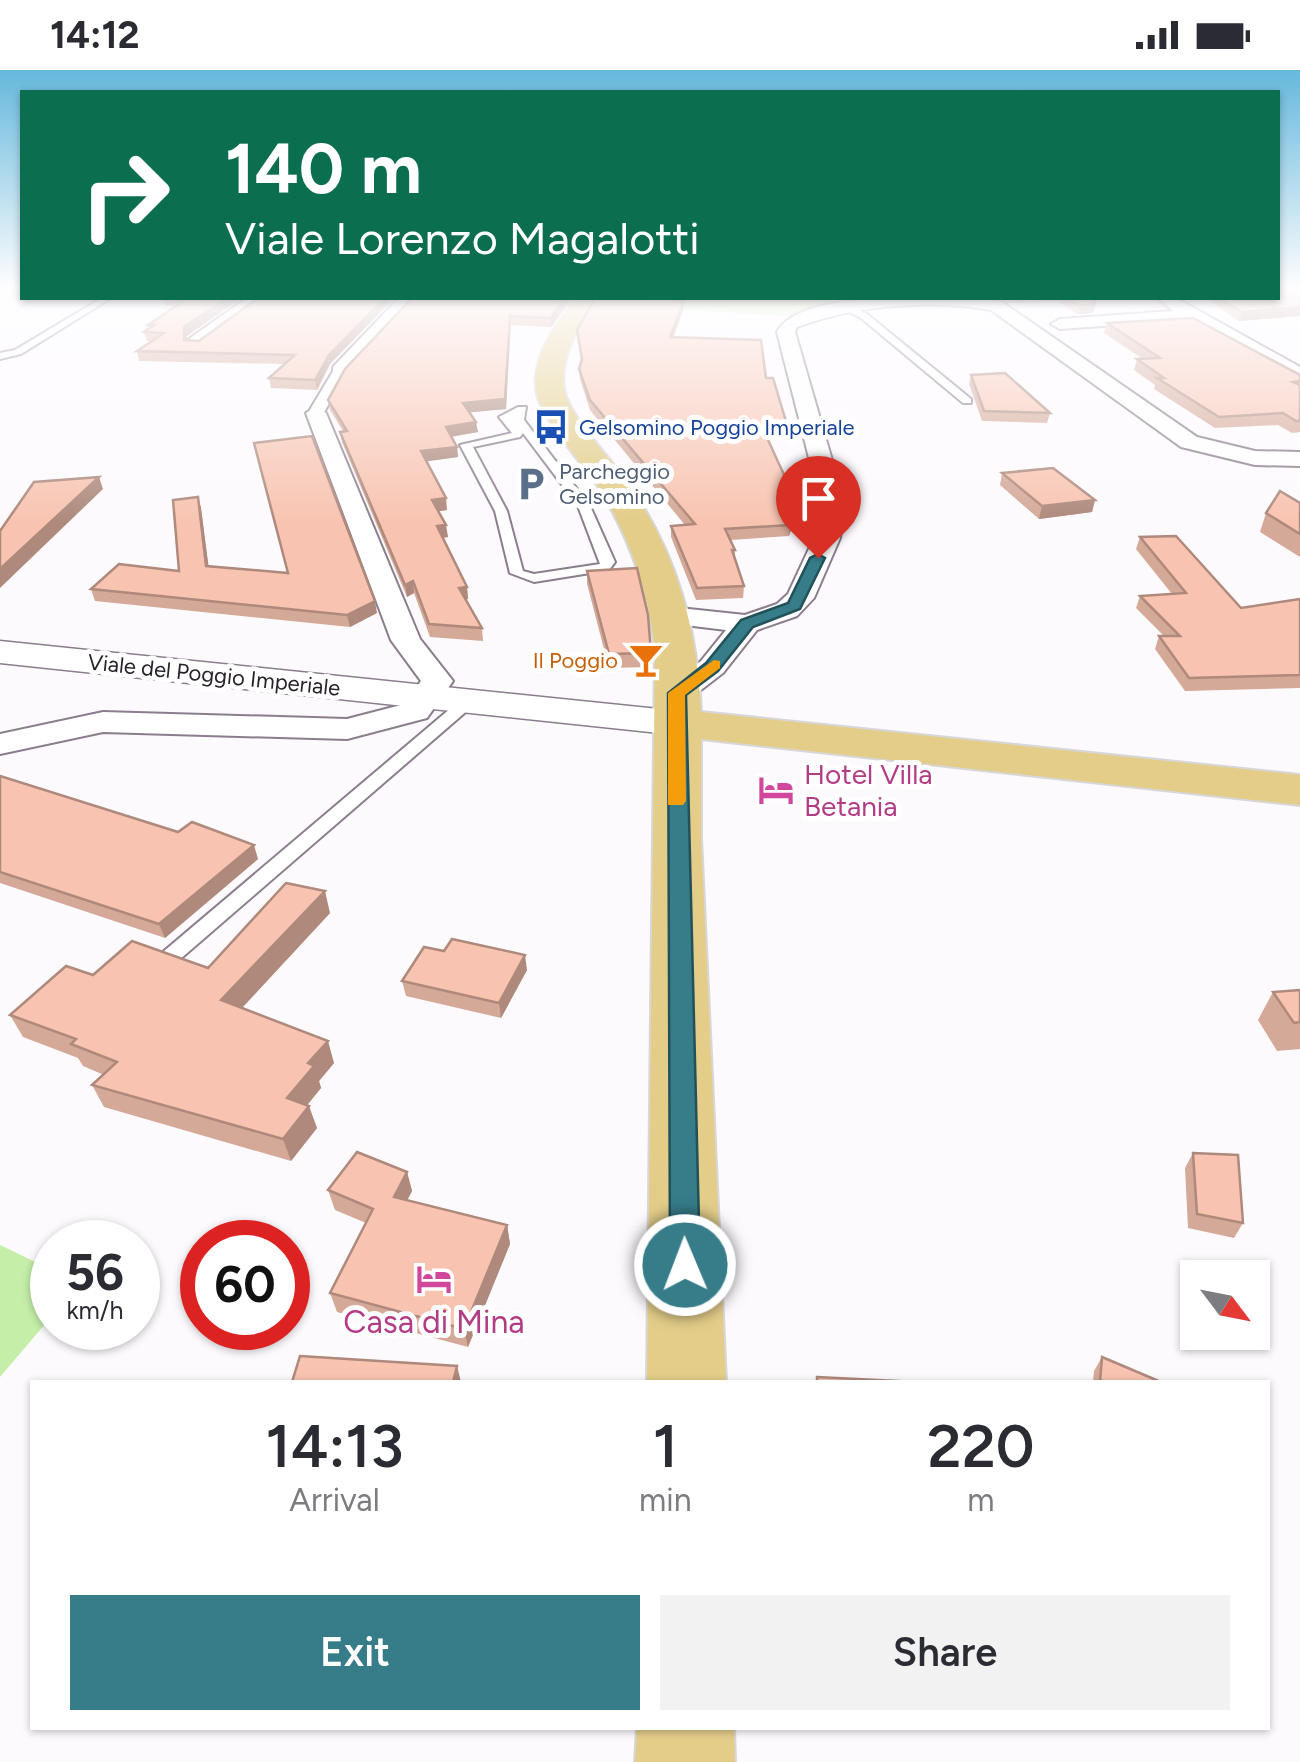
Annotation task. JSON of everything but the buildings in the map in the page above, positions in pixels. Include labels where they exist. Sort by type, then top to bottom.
[{"type":"main road","points":[[549,366],[547,382],[552,400],[626,502],[650,552],[670,616],[678,673],[676,814],[687,1380]]},
{"type":"main road","name":"Viale del Poggio Imperiale","points":[[678,708],[1300,790]]},
{"type":"main road","points":[[685,1762],[686,1730]]},
{"type":"street","points":[[346,366],[316,414],[406,640],[437,681],[428,697]]},
{"type":"street","points":[[670,616],[747,624],[787,610],[800,598],[827,538],[833,506],[795,366]]},
{"type":"street","points":[[1082,366],[1189,442],[1255,458],[1300,459]]},
{"type":"street","points":[[678,708],[747,624]]},
{"type":"street","points":[[379,692],[390,679],[406,640]]},
{"type":"street","name":"Viale del Poggio Imperiale","points":[[0,652],[428,697],[678,708]]},
{"type":"street","name":"Viale del Poggio Imperiale","points":[[0,744],[103,722],[347,729],[416,710],[428,697]]},
{"type":"lane","points":[[925,366],[967,401]]},
{"type":"lane","points":[[522,410],[517,414],[519,420],[584,506],[608,562],[604,567],[534,578],[518,573],[500,510],[466,445],[516,435],[504,416],[522,410]]},
{"type":"lane","points":[[164,962],[470,700]]},
{"type":"green space","points":[[0,1245],[30,1259],[30,1342],[0,1377]]},
{"type":"slow traffic","points":[[676,801],[676,693],[714,665]]},
{"type":"place","name":"Gelsomino Poggio Imperiale","points":[[551,427]]},
{"type":"place","name":"Parcheggio Gelsomino","points":[[531,484]]},
{"type":"place","name":"Il Poggio","points":[[646,660]]},
{"type":"place","name":"Hotel Villa Betania","points":[[776,790]]},
{"type":"place","name":"Casa di Mina","points":[[434,1279]]},
{"type":"route","points":[[685,1265],[676,693],[712,667],[747,624],[794,606],[818,558]]}]
